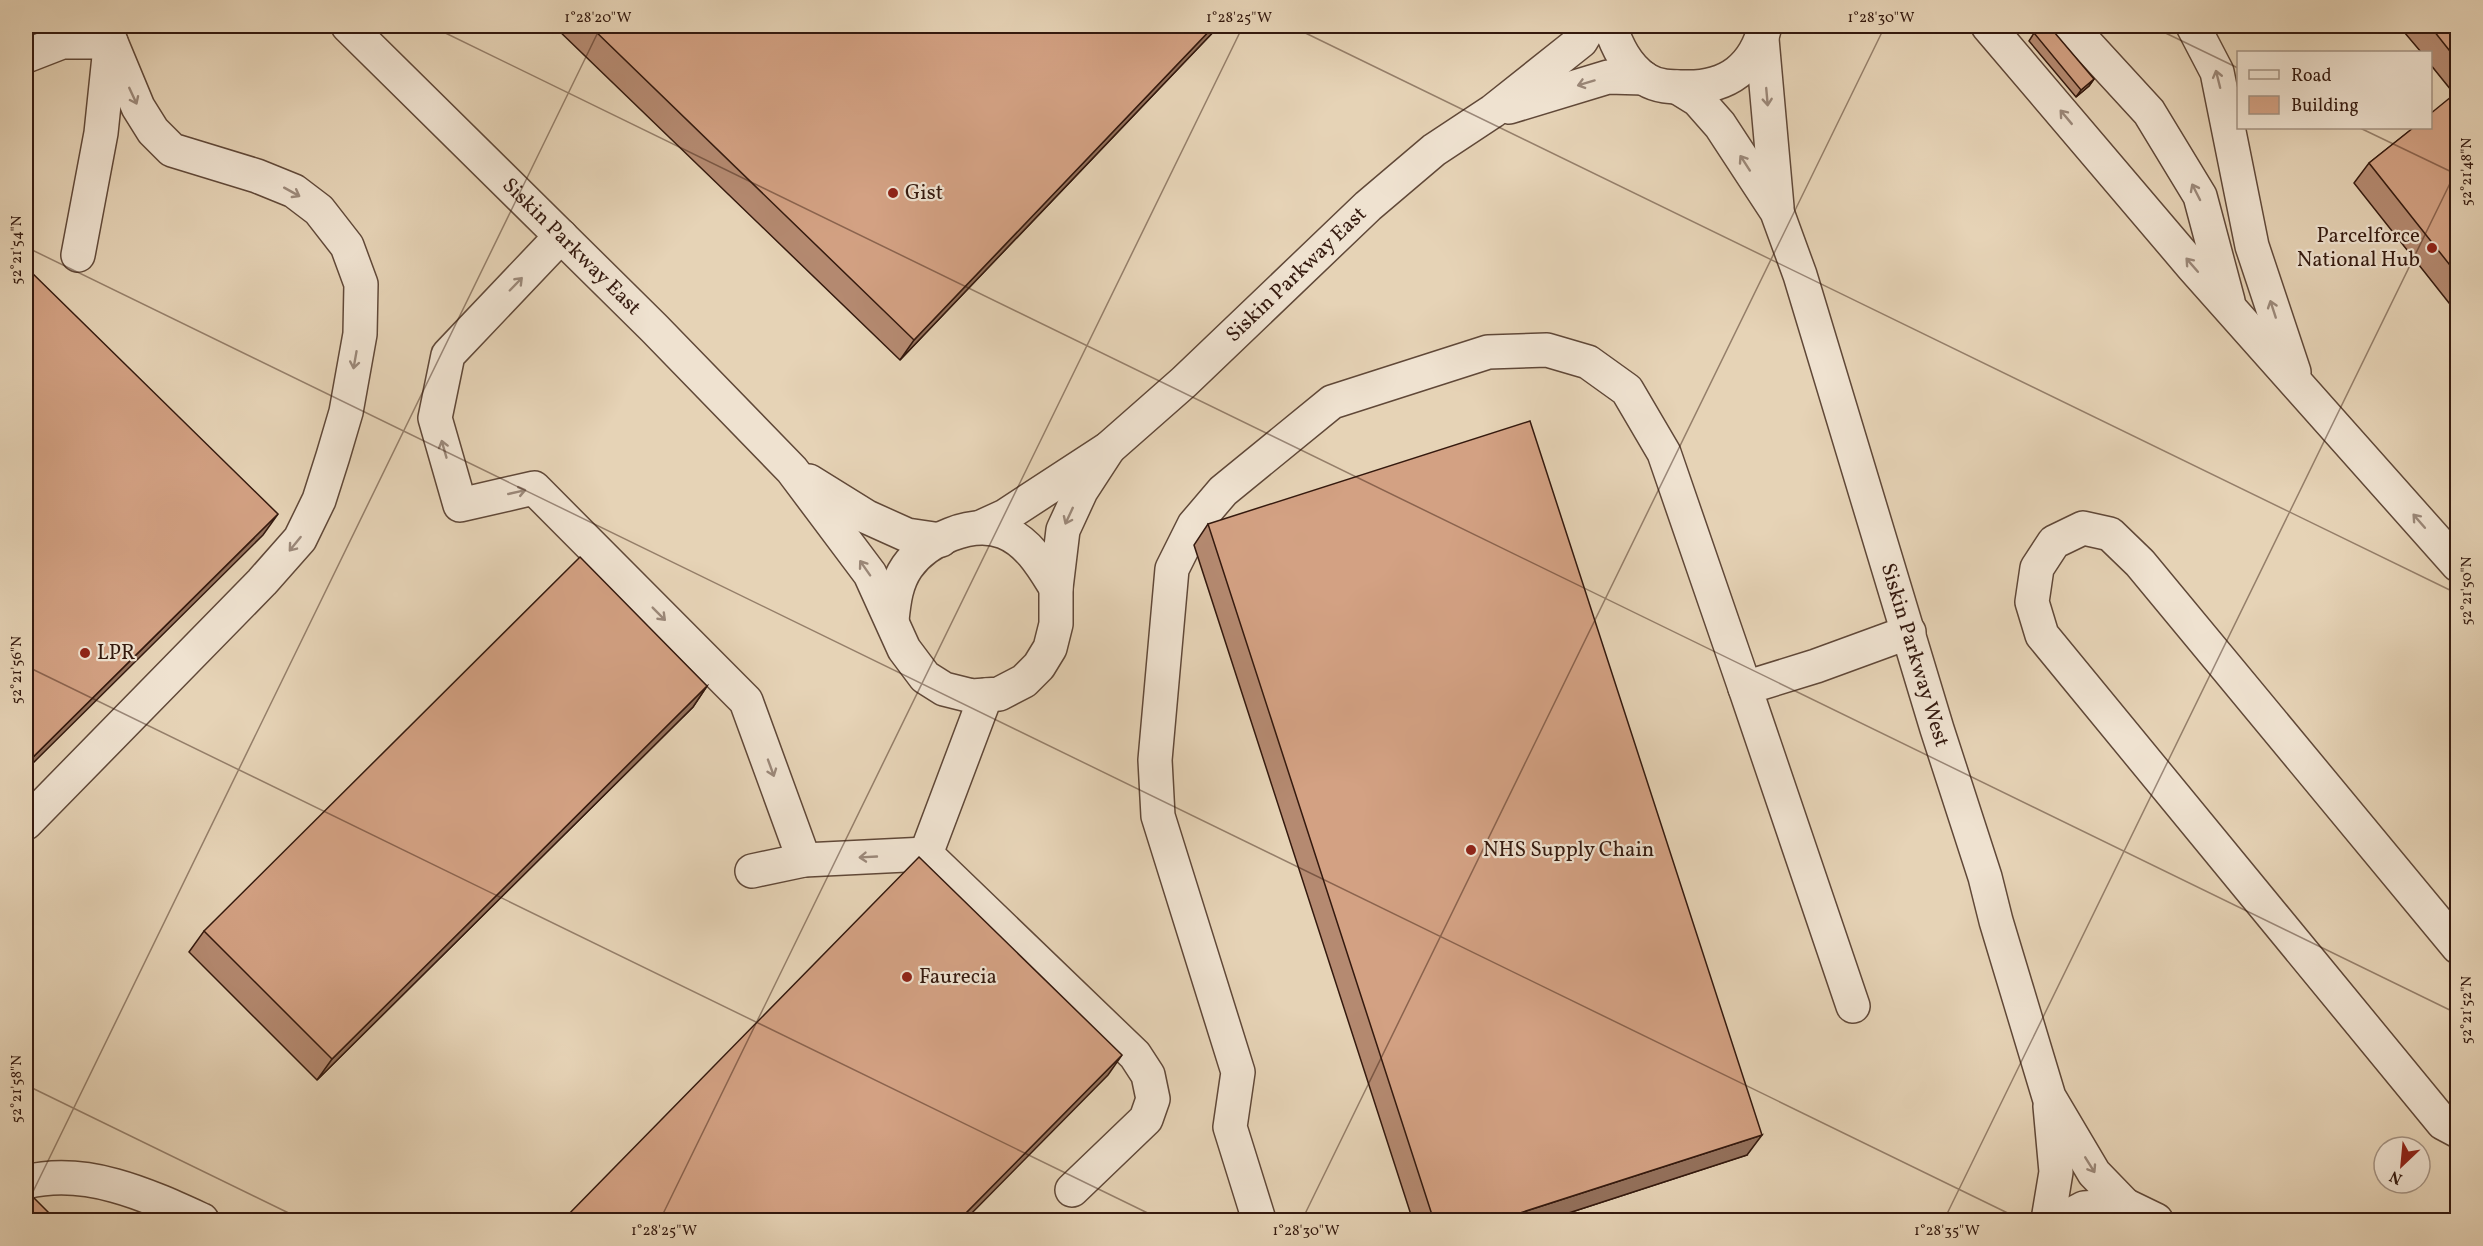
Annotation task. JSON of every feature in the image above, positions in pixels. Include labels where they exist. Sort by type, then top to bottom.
[{"type":"street","name":"Siskin Parkway East","points":[[348,26],[561,236],[792,470],[870,574],[892,620]]},
{"type":"street","name":"Siskin Parkway East","points":[[981,527],[1005,516],[1110,448],[1184,382],[1368,206],[1434,150],[1493,111],[1581,41],[1590,26]]},
{"type":"street","points":[[1610,26],[1628,62],[1644,78]]},
{"type":"street","points":[[1988,26],[2230,309],[2457,565]]},
{"type":"street","points":[[2070,26],[2149,112],[2200,196],[2230,309]]},
{"type":"street","points":[[2193,26],[2217,72],[2252,246],[2298,385]]},
{"type":"street","points":[[1677,87],[1704,87],[1728,79],[1747,65],[1764,32]]},
{"type":"street","name":"Siskin Parkway West","points":[[1764,32],[1778,212],[1800,276],[1937,729],[1985,877],[1999,932],[2049,1097],[2056,1172],[2048,1221]]},
{"type":"street","points":[[26,56],[62,42],[117,34]]},
{"type":"street","points":[[78,255],[117,34]]},
{"type":"street","points":[[26,823],[262,582],[300,539],[319,500],[346,412],[360,334],[361,284],[346,246],[319,210],[294,191],[257,176],[172,150],[153,131],[138,107],[117,34]]},
{"type":"street","name":"Siskin Parkway East","points":[[1493,111],[1608,77],[1644,78],[1655,84],[1677,87]]},
{"type":"street","name":"Siskin Parkway West","points":[[1677,87],[1698,100],[1720,125],[1778,212]]},
{"type":"street","points":[[561,236],[448,355],[435,418],[460,505],[534,488],[746,701],[804,860]]},
{"type":"street","points":[[1259,1221],[1230,1127],[1238,1072],[1158,816],[1155,760],[1172,569],[1194,525],[1223,491],[1332,402],[1488,352],[1547,350],[1588,362],[1627,390],[1664,453],[1853,1006]]},
{"type":"street","name":"Siskin Parkway East","points":[[1056,588],[1063,530],[1081,491],[1110,448]]},
{"type":"street","name":"Siskin Parkway East","points":[[792,470],[867,517],[907,535],[941,540]]},
{"type":"street","points":[[981,527],[1005,532],[1027,546],[1056,588],[1056,624],[1050,648],[1039,666],[1024,681],[999,694],[972,696],[944,689],[925,677],[904,650],[892,620],[896,591],[907,567],[941,540],[952,533],[981,527]]},
{"type":"street","points":[[2457,947],[2140,563],[2110,534],[2084,528],[2054,542],[2037,568],[2032,602],[2042,635],[2443,1123],[2457,1131]]},
{"type":"street","points":[[1745,688],[1816,666],[1909,632]]},
{"type":"street","points":[[926,854],[986,695]]},
{"type":"street","points":[[752,871],[804,860],[926,854],[1135,1055],[1148,1075],[1153,1099],[1146,1119],[1072,1190]]},
{"type":"street","name":"Siskin Parkway West","points":[[2049,1097],[2094,1173],[2125,1205]]},
{"type":"street","points":[[26,1182],[47,1177],[76,1179],[136,1191],[202,1221]]},
{"type":"street","points":[[2061,1221],[2084,1208],[2125,1205],[2156,1221]]},
{"type":"building","name":"Gist","points":[[590,26],[1214,26],[914,340]]},
{"type":"building","points":[[2044,26],[2049,26],[2094,79],[2081,90],[2034,33]]},
{"type":"building","points":[[2430,26],[2457,26],[2457,60]]},
{"type":"building","name":"Parcelforce National Hub","points":[[2457,92],[2457,274],[2369,163],[2412,129],[2432,129],[2432,112]]},
{"type":"building","name":"LPR","points":[[26,267],[278,514],[26,764]]},
{"type":"building","name":"NHS Supply Chain","points":[[1530,421],[1762,1135],[1495,1221],[1434,1221],[1208,524]]},
{"type":"building","points":[[580,557],[707,686],[332,1059],[204,931]]},
{"type":"building","name":"Faurecia","points":[[919,857],[1122,1055],[958,1221],[562,1221]]},
{"type":"building","points":[[30,1194],[57,1221],[26,1221],[26,1198]]},
{"type":"place","name":"Gist","points":[[893,193]]},
{"type":"place","name":"Parcelforce National Hub","points":[[2432,248]]},
{"type":"place","name":"LPR","points":[[85,653]]},
{"type":"place","name":"NHS Supply Chain","points":[[1471,850]]},
{"type":"place","name":"Faurecia","points":[[907,977]]}]
